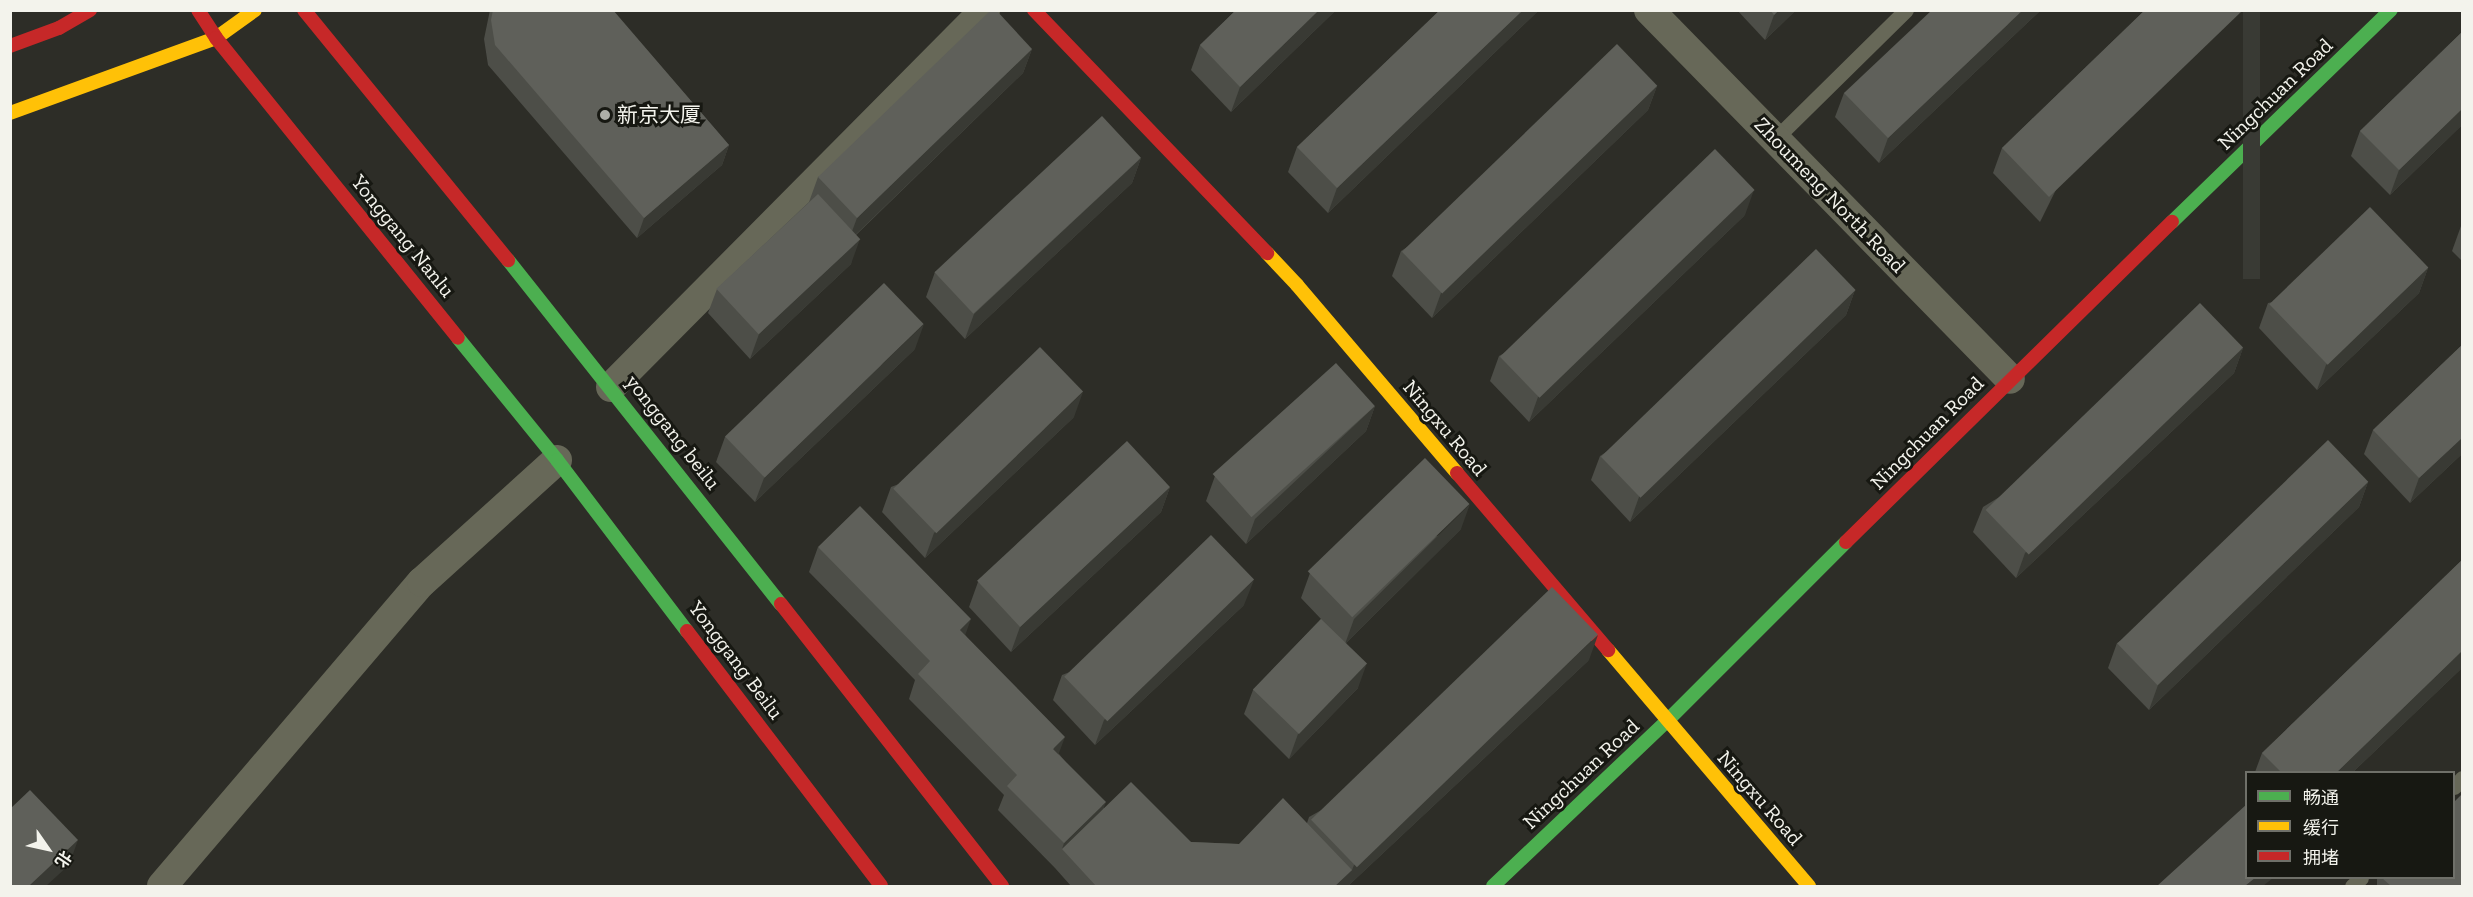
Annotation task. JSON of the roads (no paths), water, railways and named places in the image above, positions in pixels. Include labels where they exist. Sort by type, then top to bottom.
[{"type":"main road","points":[[10,46],[59,28],[90,10]]},
{"type":"main road","points":[[198,10],[216,38]]},
{"type":"main road","points":[[10,113],[216,38],[255,10]]},
{"type":"main road","name":"yonggang beilu","points":[[304,10],[611,387],[1002,886]]},
{"type":"main road","name":"Ningxu Road","points":[[1034,10],[1297,285],[1809,886]]},
{"type":"main road","name":"Ningchuan Road","points":[[1492,886],[1667,722],[2010,380],[2391,10]]},
{"type":"main road","name":"Yonggang Nanlu","points":[[216,38],[557,460]]},
{"type":"main road","name":"Yonggang Beilu","points":[[557,460],[881,886]]},
{"type":"street","points":[[611,387],[985,10]]},
{"type":"street","name":"Zhoumeng North Road","points":[[1649,10],[2010,380]]},
{"type":"street","points":[[162,886],[422,582],[557,460]]},
{"type":"lane","points":[[1775,139],[1906,10]]},
{"type":"place","name":"新京大厦","points":[[605,115]]}]
